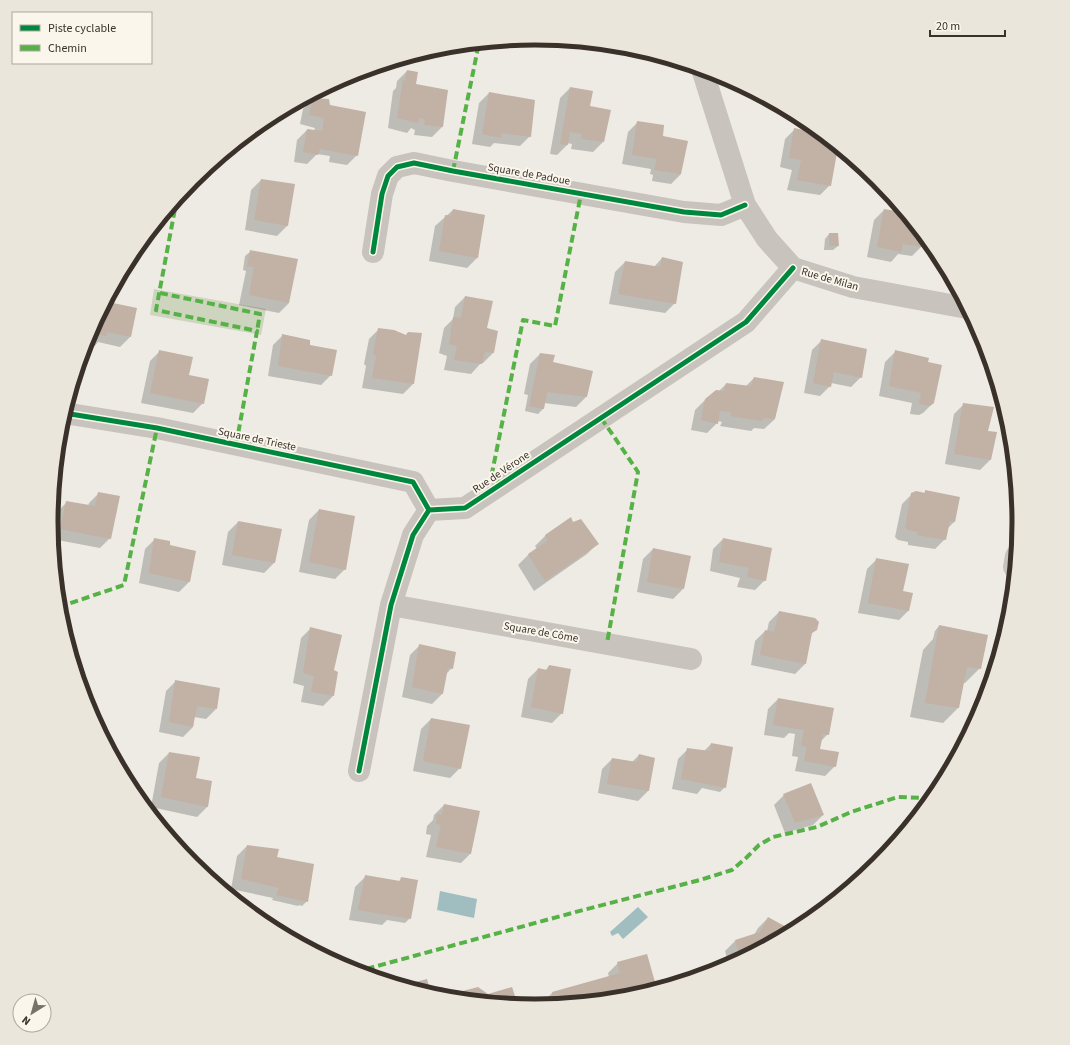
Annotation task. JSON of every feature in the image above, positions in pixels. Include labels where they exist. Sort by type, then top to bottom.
[{"type":"street","name":"Rue de Milan","points":[[704,76],[745,205],[767,239],[793,268],[854,287],[961,307]]},
{"type":"street","name":"Square de Padoue","points":[[373,252],[382,194],[388,176],[396,167],[414,163],[684,212],[721,215],[745,205]]},
{"type":"street","name":"Rue de Vérone","points":[[429,510],[465,508],[746,322],[793,268]]},
{"type":"street","name":"Square de Trieste","points":[[70,414],[157,428],[412,482],[429,510]]},
{"type":"street","points":[[359,771],[391,605],[413,535],[429,510]]},
{"type":"street","name":"Square de Côme","points":[[391,605],[691,659]]},
{"type":"green space","points":[[154,289],[266,309],[261,335],[150,315]]},
{"type":"water","points":[[440,891],[477,899],[474,918],[437,910]]},
{"type":"water","points":[[638,907],[648,917],[623,939],[618,933],[612,936],[610,932]]},
{"type":"building","points":[[407,70],[418,72],[416,84],[448,90],[443,127],[424,125],[425,120],[419,118],[418,123],[397,118],[403,80],[405,81]]},
{"type":"building","points":[[570,87],[593,91],[590,106],[611,110],[604,142],[581,139],[582,134],[570,132],[568,145],[560,144]]},
{"type":"building","points":[[489,92],[535,100],[531,137],[501,133],[501,138],[482,134]]},
{"type":"building","points":[[316,98],[329,99],[330,105],[366,112],[358,156],[320,149],[318,155],[303,152],[307,129],[322,131],[324,118],[309,115],[312,100]]},
{"type":"building","points":[[637,121],[664,125],[663,136],[688,141],[681,174],[654,170],[657,159],[632,155]]},
{"type":"building","points":[[794,128],[808,131],[837,153],[831,186],[797,180],[801,160],[789,158]]},
{"type":"building","points":[[261,179],[295,184],[288,226],[254,220]]},
{"type":"building","points":[[453,209],[485,215],[478,258],[439,251],[445,215],[451,216]]},
{"type":"building","points":[[884,209],[897,211],[923,245],[923,247],[903,244],[901,252],[877,247]]},
{"type":"building","points":[[829,233],[838,233],[839,246],[829,246]]},
{"type":"building","points":[[250,250],[298,259],[289,303],[249,295],[254,267],[247,266]]},
{"type":"building","points":[[662,257],[683,262],[676,304],[618,294],[625,261],[660,267]]},
{"type":"building","points":[[465,296],[493,301],[487,328],[498,331],[494,353],[485,352],[482,364],[454,360],[457,346],[449,344],[453,317],[461,318]]},
{"type":"building","points":[[114,297],[113,303],[137,308],[131,337],[107,332],[106,336],[97,334]]},
{"type":"building","points":[[378,328],[394,330],[406,335],[408,332],[422,333],[414,384],[372,378],[376,356],[373,354]]},
{"type":"building","points":[[282,334],[310,340],[310,345],[337,350],[332,376],[278,366]]},
{"type":"building","points":[[821,339],[867,349],[862,378],[834,372],[831,387],[813,383]]},
{"type":"building","points":[[159,350],[193,357],[189,375],[209,379],[204,404],[150,393]]},
{"type":"building","points":[[895,350],[929,358],[928,362],[942,365],[934,403],[930,406],[919,404],[921,393],[889,386]]},
{"type":"building","points":[[540,353],[555,355],[553,362],[593,371],[587,397],[547,392],[544,409],[529,406]]},
{"type":"building","points":[[754,377],[784,382],[775,419],[763,418],[762,421],[730,416],[731,412],[720,411],[718,424],[701,420],[705,399],[716,390],[724,391],[726,383],[751,386]]},
{"type":"building","points":[[963,403],[994,407],[988,431],[997,432],[991,460],[954,454]]},
{"type":"building","points":[[925,490],[960,497],[955,522],[950,521],[946,540],[917,535],[918,532],[908,530],[905,527],[911,493],[916,491],[925,493]]},
{"type":"building","points":[[98,492],[120,496],[111,539],[60,529],[66,501],[95,506]]},
{"type":"building","points":[[319,509],[355,516],[346,570],[309,562]]},
{"type":"building","points":[[571,517],[573,522],[581,519],[599,544],[545,581],[528,554],[547,541],[545,535]]},
{"type":"building","points":[[238,521],[282,529],[275,563],[232,555]]},
{"type":"building","points":[[154,538],[170,541],[170,545],[196,551],[190,582],[149,573]]},
{"type":"building","points":[[723,538],[772,548],[766,581],[747,577],[749,568],[719,562]]},
{"type":"building","points":[[653,548],[691,556],[684,589],[647,582]]},
{"type":"building","points":[[876,558],[909,564],[903,591],[913,593],[909,611],[868,603]]},
{"type":"building","points":[[779,611],[815,618],[819,622],[817,630],[812,633],[806,664],[760,655],[765,630],[774,632]]},
{"type":"building","points":[[939,625],[988,635],[981,669],[967,667],[959,708],[925,703]]},
{"type":"building","points":[[310,627],[342,635],[334,670],[338,672],[334,696],[311,692],[314,676],[303,673]]},
{"type":"building","points":[[419,644],[456,652],[453,669],[448,668],[443,694],[412,687]]},
{"type":"building","points":[[549,665],[571,669],[563,714],[531,707],[538,668],[547,670]]},
{"type":"building","points":[[175,680],[220,688],[217,709],[197,706],[193,727],[169,722]]},
{"type":"building","points":[[778,698],[834,708],[829,735],[823,734],[820,749],[839,752],[836,767],[804,761],[807,747],[801,746],[804,730],[773,725]]},
{"type":"building","points":[[431,718],[470,725],[461,769],[423,761]]},
{"type":"building","points":[[711,743],[733,747],[726,788],[681,779],[687,748],[710,751]]},
{"type":"building","points":[[169,752],[200,757],[196,778],[212,781],[208,807],[161,797]]},
{"type":"building","points":[[639,754],[655,758],[649,791],[607,784],[612,758],[637,762]]},
{"type":"building","points":[[811,783],[824,815],[795,823],[783,794]]},
{"type":"building","points":[[444,804],[480,811],[471,854],[436,847],[441,825],[436,824],[437,814],[442,815]]},
{"type":"building","points":[[247,845],[279,849],[277,857],[314,864],[308,902],[276,895],[279,888],[241,879]]},
{"type":"building","points":[[365,875],[400,881],[401,877],[418,880],[411,919],[358,910]]},
{"type":"building","points":[[768,917],[788,928],[739,954],[735,940],[760,932]]},
{"type":"building","points":[[647,954],[656,985],[597,996],[554,999],[552,992],[620,973],[617,962]]},
{"type":"building","points":[[427,979],[430,988],[411,984],[410,984]]},
{"type":"building","points":[[443,987],[444,991],[434,989]]},
{"type":"building","points":[[478,987],[488,994],[512,987],[516,999],[473,996],[460,994],[459,992]]},
{"type":"marked path","points":[[453,171],[478,49]]},
{"type":"marked path","points":[[620,53],[631,55]]},
{"type":"marked path","points":[[500,485],[492,473],[523,320],[555,326],[581,194]]},
{"type":"marked path","points":[[175,209],[156,310],[257,331],[236,445]]},
{"type":"marked path","points":[[160,293],[260,314],[257,331]]},
{"type":"marked path","points":[[601,418],[638,472],[607,643]]},
{"type":"marked path","points":[[65,605],[124,585],[157,428]]},
{"type":"marked path","points":[[366,969],[700,880],[732,870],[759,845],[773,837],[817,827],[851,812],[898,797],[925,798]]},
{"type":"cycle path","points":[[373,252],[382,194],[388,176],[397,167],[414,163],[684,212],[721,215],[745,205]]},
{"type":"cycle path","points":[[359,771],[391,605],[413,535],[429,510],[465,508],[746,322],[793,268]]},
{"type":"cycle path","points":[[70,414],[157,428],[413,482],[429,510]]}]
